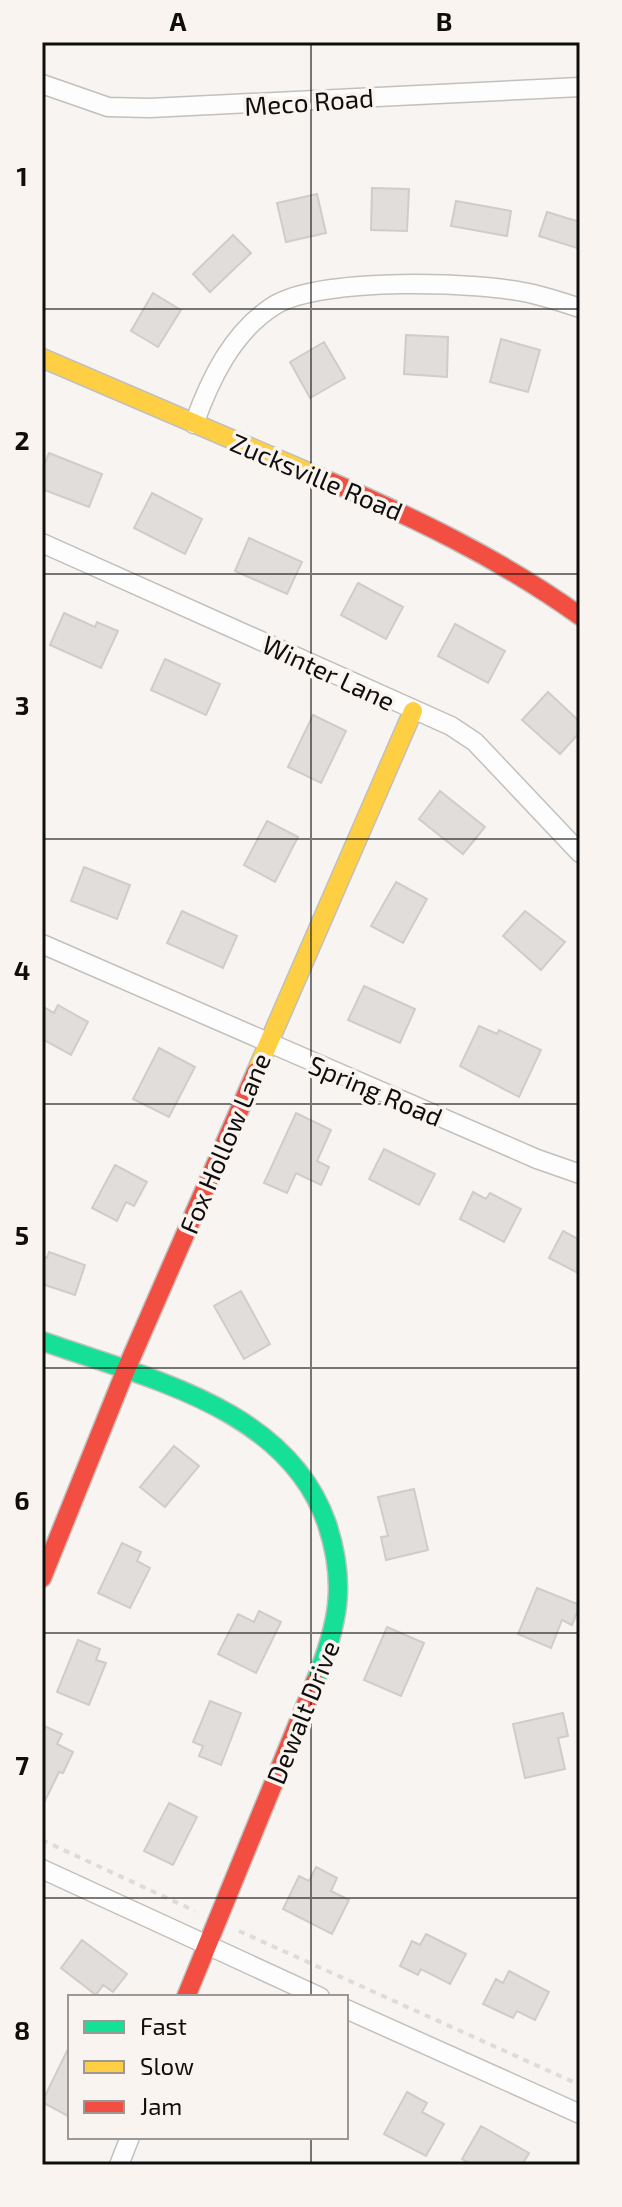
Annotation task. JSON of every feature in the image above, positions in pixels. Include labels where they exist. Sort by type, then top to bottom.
[{"type":"street","name":"Meco Road","points":[[42,84],[108,107],[150,108],[580,87]]},
{"type":"street","points":[[194,424],[222,360],[242,335],[274,306],[306,292],[469,286],[531,294],[580,308]]},
{"type":"street","name":"Zucksville Road","points":[[42,358],[422,521],[521,574],[580,616]]},
{"type":"street","name":"Winter Lane","points":[[42,543],[451,726],[475,742],[580,853]]},
{"type":"street","name":"Fox Hollow Lane","points":[[42,1578],[125,1372],[413,711]]},
{"type":"street","name":"Spring Road","points":[[42,944],[537,1159],[580,1174]]},
{"type":"street","name":"Dewalt Drive","points":[[42,1341],[191,1397],[248,1427],[287,1455],[314,1493],[336,1559],[339,1589],[334,1635],[187,1995]]},
{"type":"street","points":[[42,1869],[316,1995]]},
{"type":"street","points":[[348,2010],[580,2114]]},
{"type":"street","points":[[119,2165],[129,2139]]},
{"type":"path","points":[[42,1840],[186,1907]]},
{"type":"path","points":[[243,1933],[580,2085]]},
{"type":"building","points":[[372,188],[409,189],[407,231],[371,230]]},
{"type":"building","points":[[317,194],[326,233],[286,242],[277,203]]},
{"type":"building","points":[[456,201],[511,211],[507,236],[451,226]]},
{"type":"building","points":[[547,212],[580,222],[580,249],[539,236]]},
{"type":"building","points":[[233,235],[251,253],[210,292],[193,274]]},
{"type":"building","points":[[153,293],[181,310],[158,347],[131,331]]},
{"type":"building","points":[[406,335],[448,337],[447,377],[404,374]]},
{"type":"building","points":[[501,339],[540,350],[528,392],[490,382]]},
{"type":"building","points":[[324,342],[345,378],[310,398],[290,362]]},
{"type":"building","points":[[49,453],[102,474],[89,507],[42,489],[42,470]]},
{"type":"building","points":[[152,493],[202,519],[185,554],[134,528]]},
{"type":"building","points":[[249,538],[302,562],[287,594],[235,571]]},
{"type":"building","points":[[358,583],[403,607],[386,639],[341,615]]},
{"type":"building","points":[[64,613],[95,627],[97,622],[118,631],[101,668],[50,645]]},
{"type":"building","points":[[455,624],[505,651],[488,683],[438,656]]},
{"type":"building","points":[[165,659],[220,684],[206,715],[151,690]]},
{"type":"building","points":[[548,692],[580,722],[580,732],[560,754],[522,720]]},
{"type":"building","points":[[313,715],[346,731],[321,783],[288,767]]},
{"type":"building","points":[[440,791],[485,827],[463,854],[419,819]]},
{"type":"building","points":[[267,821],[298,837],[275,882],[244,865]]},
{"type":"building","points":[[84,867],[130,885],[117,919],[71,901]]},
{"type":"building","points":[[396,882],[427,899],[403,943],[371,926]]},
{"type":"building","points":[[182,911],[237,936],[223,968],[167,943]]},
{"type":"building","points":[[525,911],[565,942],[541,970],[503,936]]},
{"type":"building","points":[[364,986],[415,1009],[400,1043],[348,1020]]},
{"type":"building","points":[[58,1005],[88,1022],[71,1055],[42,1039],[42,1006],[54,1013]]},
{"type":"building","points":[[479,1026],[497,1034],[499,1030],[541,1050],[519,1097],[460,1066]]},
{"type":"building","points":[[159,1048],[195,1067],[169,1117],[133,1099]]},
{"type":"building","points":[[296,1113],[331,1130],[317,1161],[329,1167],[321,1185],[296,1173],[287,1193],[264,1183]]},
{"type":"building","points":[[384,1149],[435,1174],[419,1205],[369,1179]]},
{"type":"building","points":[[115,1165],[147,1182],[134,1206],[126,1202],[117,1221],[92,1208]]},
{"type":"building","points":[[473,1192],[486,1199],[490,1193],[521,1209],[504,1242],[460,1219]]},
{"type":"building","points":[[563,1231],[580,1240],[580,1274],[549,1258]]},
{"type":"building","points":[[49,1252],[85,1265],[75,1295],[42,1284],[42,1256],[47,1258]]},
{"type":"building","points":[[241,1291],[270,1344],[244,1359],[214,1306]]},
{"type":"building","points":[[174,1446],[199,1466],[165,1507],[140,1487]]},
{"type":"building","points":[[414,1489],[428,1550],[386,1560],[381,1537],[388,1536],[378,1497]]},
{"type":"building","points":[[122,1543],[141,1552],[137,1561],[150,1568],[130,1608],[98,1593]]},
{"type":"building","points":[[537,1588],[580,1605],[572,1625],[562,1620],[551,1648],[518,1634]]},
{"type":"building","points":[[259,1611],[281,1622],[256,1673],[218,1654],[238,1614],[254,1622]]},
{"type":"building","points":[[387,1627],[424,1643],[401,1696],[364,1680]]},
{"type":"building","points":[[78,1640],[100,1649],[96,1660],[106,1663],[89,1705],[57,1692]]},
{"type":"building","points":[[210,1701],[241,1713],[221,1765],[199,1756],[203,1746],[193,1742]]},
{"type":"building","points":[[563,1713],[568,1736],[558,1738],[565,1769],[525,1778],[513,1724]]},
{"type":"building","points":[[42,1725],[62,1734],[57,1744],[73,1752],[42,1807]]},
{"type":"building","points":[[169,1803],[197,1817],[173,1865],[144,1851]]},
{"type":"building","points":[[316,1867],[337,1878],[331,1891],[349,1900],[332,1934],[283,1909],[299,1876],[309,1881]]},
{"type":"building","points":[[426,1934],[466,1954],[450,1984],[421,1969],[418,1975],[400,1966],[412,1941],[420,1945]]},
{"type":"building","points":[[82,1940],[127,1974],[113,1992],[103,1985],[96,1995],[61,1968]]},
{"type":"building","points":[[509,1971],[549,1992],[535,2020],[517,2011],[513,2018],[483,2004],[496,1979],[503,1983]]},
{"type":"building","points":[[68,2049],[68,2116],[42,2102]]},
{"type":"building","points":[[407,2092],[427,2103],[422,2112],[444,2124],[426,2156],[384,2134]]},
{"type":"building","points":[[481,2126],[529,2153],[522,2165],[473,2165],[462,2159]]},
{"type":"traffic: fast","points":[[42,1341],[167,1384],[208,1402],[246,1424],[280,1451],[307,1484],[327,1524],[338,1585],[334,1623],[315,1682]]},
{"type":"traffic: slow","points":[[42,358],[322,478]]},
{"type":"traffic: slow","points":[[256,1072],[413,711]]},
{"type":"traffic: jam","points":[[322,478],[455,540],[518,575],[580,616]]},
{"type":"traffic: jam","points":[[42,1578],[125,1372],[256,1072]]},
{"type":"traffic: jam","points":[[187,1995],[315,1682]]}]
